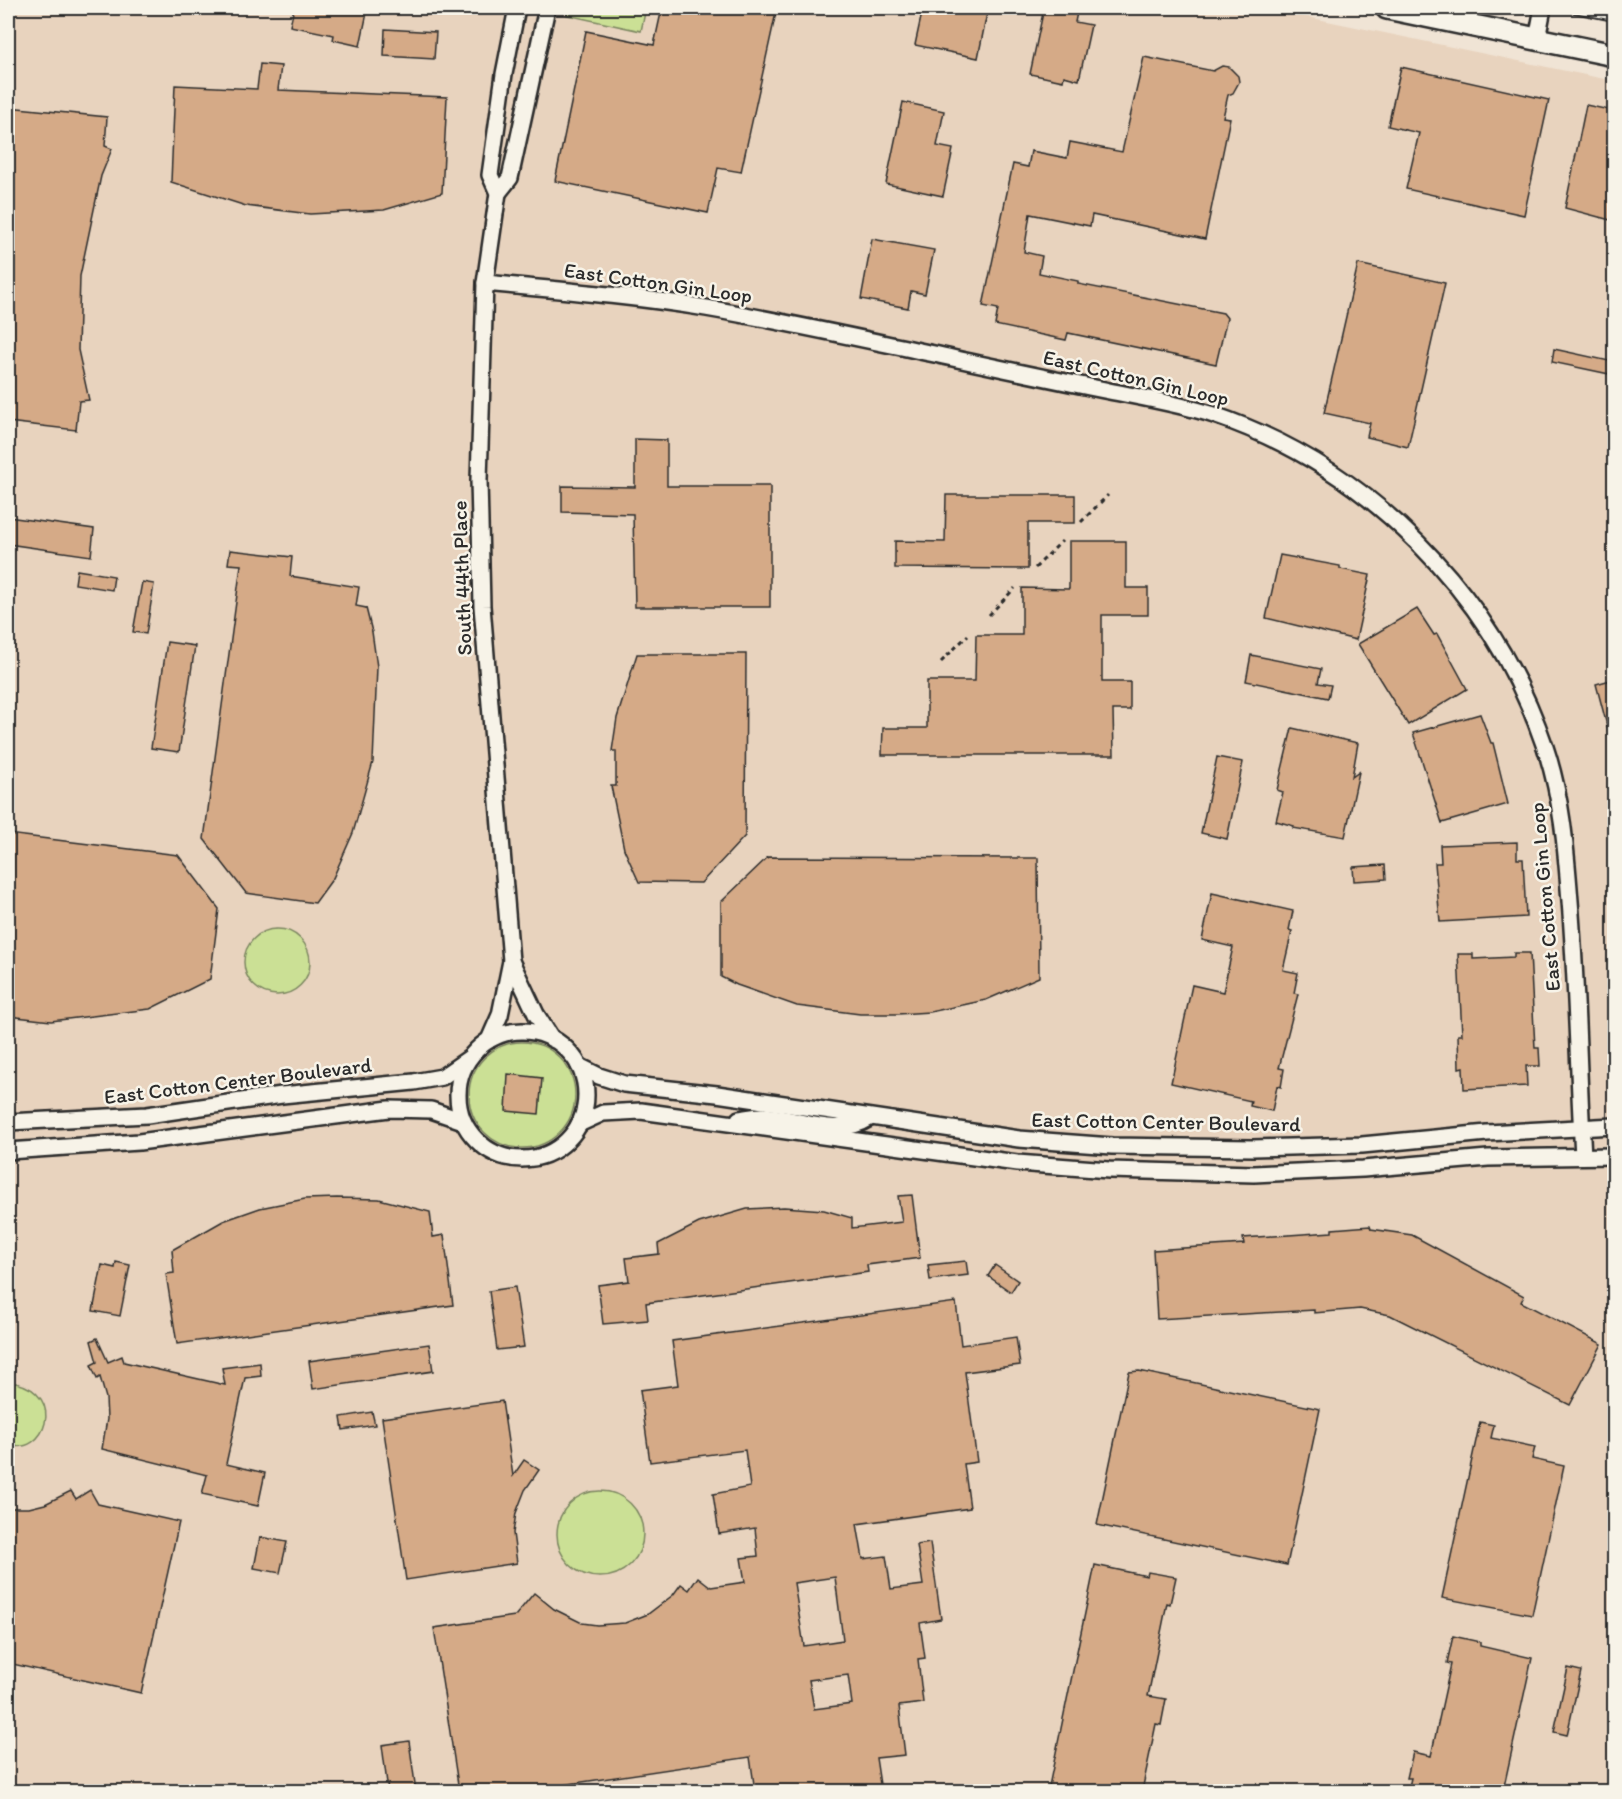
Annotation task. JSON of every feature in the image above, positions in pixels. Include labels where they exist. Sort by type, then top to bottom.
[{"type":"main road","points":[[1387,8],[1614,55]]},
{"type":"street","name":"South 44th Place","points":[[498,193],[490,175],[504,74],[517,8]]},
{"type":"street","name":"South 44th Place","points":[[489,1040],[500,1015],[511,961],[482,606],[479,480],[485,283],[498,193],[510,178],[548,8]]},
{"type":"street","points":[[1537,39],[1543,8]]},
{"type":"street","name":"East Cotton Gin Loop","points":[[485,283],[602,294],[827,330],[1179,406],[1241,425],[1311,459],[1363,493],[1409,532],[1474,607],[1524,693],[1545,748],[1560,801],[1568,868],[1583,1156]]},
{"type":"street","name":"South 44th Place","points":[[511,961],[536,1014],[552,1039]]},
{"type":"street","name":"East Cotton Center Boulevard","points":[[8,1122],[147,1115],[282,1095],[424,1081],[442,1077],[468,1059],[489,1040],[517,1031],[540,1034],[552,1039],[566,1049],[579,1066],[586,1096],[579,1125]]},
{"type":"street","name":"East Cotton Center Boulevard","points":[[468,1059],[458,1091],[463,1121],[471,1135],[483,1147],[504,1157],[520,1159],[534,1158],[557,1149],[568,1140],[579,1125],[593,1116],[625,1110],[1017,1163],[1126,1171],[1266,1174],[1363,1169],[1488,1158],[1614,1156]]},
{"type":"street","name":"East Cotton Center Boulevard","points":[[579,1066],[598,1076],[624,1084],[717,1094],[870,1118],[1065,1143],[1253,1148],[1362,1145],[1581,1126],[1614,1126]]},
{"type":"street","points":[[8,1151],[139,1142],[400,1109],[431,1110],[463,1121]]},
{"type":"street","points":[[722,1122],[761,1116],[842,1128],[856,1126],[870,1118]]},
{"type":"lane","points":[[1575,8],[1614,16]]},
{"type":"path","points":[[1082,522],[1108,495]]},
{"type":"path","points":[[1035,568],[1062,541]]},
{"type":"path","points":[[989,615],[1016,588]]},
{"type":"path","points":[[941,662],[968,635]]},
{"type":"shaded area","points":[[8,8],[1265,8],[1614,81],[1614,1791],[8,1792]]},
{"type":"green space","points":[[569,8],[646,8],[641,31],[567,15]]},
{"type":"green space","points":[[270,929],[284,929],[296,934],[305,943],[310,962],[308,975],[301,986],[284,995],[270,995],[258,990],[249,981],[244,969],[244,955],[249,943],[258,934]]},
{"type":"green space","points":[[522,1042],[542,1046],[559,1058],[571,1075],[575,1095],[571,1115],[559,1132],[542,1144],[522,1148],[502,1144],[485,1132],[473,1115],[469,1095],[473,1075],[485,1058],[502,1046]]},
{"type":"green space","points":[[16,1383],[32,1390],[41,1399],[45,1411],[45,1423],[40,1434],[32,1442],[21,1446],[8,1445],[8,1384]]},
{"type":"green space","points":[[600,1491],[616,1495],[630,1504],[639,1518],[643,1534],[639,1550],[630,1564],[616,1573],[600,1577],[584,1573],[570,1564],[561,1550],[557,1534],[561,1518],[570,1504],[584,1495]]},
{"type":"building","points":[[294,8],[368,8],[360,46],[333,40],[334,35],[290,26]]},
{"type":"building","points":[[662,8],[777,8],[741,172],[718,168],[708,213],[555,181],[586,31],[654,45]]},
{"type":"building","points":[[923,8],[988,8],[978,58],[915,45]]},
{"type":"building","points":[[1044,8],[1078,8],[1075,22],[1091,25],[1079,80],[1064,76],[1063,81],[1030,74]]},
{"type":"building","points":[[385,29],[436,32],[434,59],[384,56]]},
{"type":"building","points":[[1144,57],[1213,71],[1222,66],[1229,67],[1238,76],[1239,82],[1233,93],[1228,95],[1223,117],[1230,118],[1205,239],[1092,215],[1090,226],[1030,214],[1024,252],[1042,256],[1039,273],[1078,281],[1078,284],[1223,313],[1227,318],[1216,364],[1068,333],[1066,340],[995,325],[998,309],[983,306],[1013,164],[1028,167],[1031,151],[1067,158],[1070,142],[1122,152]]},
{"type":"building","points":[[260,64],[281,66],[278,90],[447,97],[442,193],[384,210],[310,214],[246,206],[171,182],[175,85],[257,89]]},
{"type":"building","points":[[1401,67],[1549,100],[1524,215],[1406,189],[1419,133],[1388,126]]},
{"type":"building","points":[[903,102],[944,111],[937,146],[953,149],[943,196],[886,184]]},
{"type":"building","points":[[1586,105],[1614,111],[1614,221],[1565,208]]},
{"type":"building","points":[[8,107],[107,117],[105,146],[112,149],[101,176],[80,276],[78,350],[89,400],[79,401],[76,430],[8,422]]},
{"type":"building","points":[[872,239],[934,250],[925,294],[911,291],[908,308],[861,299]]},
{"type":"building","points":[[1358,264],[1445,283],[1408,447],[1367,437],[1370,423],[1324,413]]},
{"type":"building","points":[[1554,349],[1614,362],[1614,375],[1552,362]]},
{"type":"building","points":[[635,439],[667,440],[667,486],[770,486],[770,607],[635,607],[633,514],[562,512],[562,486],[635,487]]},
{"type":"building","points":[[946,495],[1075,495],[1075,523],[1028,523],[1028,569],[895,568],[895,541],[945,542]]},
{"type":"building","points":[[8,517],[94,529],[91,556],[8,544]]},
{"type":"building","points":[[1069,541],[1126,541],[1126,588],[1148,588],[1148,615],[1102,615],[1102,682],[1130,682],[1130,710],[1113,710],[1114,755],[882,755],[883,728],[927,728],[927,681],[975,681],[976,635],[1022,635],[1022,588],[1069,589]]},
{"type":"building","points":[[230,550],[292,557],[290,576],[359,587],[356,606],[366,608],[372,632],[377,667],[373,762],[353,833],[333,878],[315,903],[246,893],[204,839],[241,565],[228,564]]},
{"type":"building","points":[[1280,555],[1340,566],[1340,569],[1370,575],[1356,640],[1266,618]]},
{"type":"building","points":[[77,570],[114,576],[112,590],[75,584]]},
{"type":"building","points":[[142,582],[154,584],[146,634],[133,632]]},
{"type":"building","points":[[1417,609],[1434,635],[1437,634],[1467,689],[1408,725],[1358,644]]},
{"type":"building","points":[[167,642],[195,646],[179,752],[151,748]]},
{"type":"building","points":[[637,654],[746,654],[745,836],[701,883],[639,882],[624,849],[611,786],[616,786],[616,751],[612,751],[617,718]]},
{"type":"building","points":[[1251,655],[1321,669],[1318,683],[1331,685],[1328,698],[1246,681]]},
{"type":"building","points":[[1614,679],[1614,736],[1610,737],[1596,684]]},
{"type":"building","points":[[1480,714],[1491,743],[1493,743],[1508,804],[1442,823],[1413,733]]},
{"type":"building","points":[[1292,728],[1358,743],[1352,777],[1359,772],[1345,837],[1293,828],[1294,826],[1276,821],[1283,792],[1277,790]]},
{"type":"building","points":[[1217,757],[1243,762],[1227,839],[1201,833]]},
{"type":"building","points":[[8,834],[178,855],[219,909],[210,979],[150,1009],[51,1021],[8,1016]]},
{"type":"building","points":[[1517,842],[1517,859],[1523,859],[1526,917],[1440,922],[1435,863],[1441,863],[1440,845]]},
{"type":"building","points":[[768,857],[1038,858],[1039,977],[986,1000],[930,1012],[898,1014],[860,1014],[797,1006],[737,985],[721,977],[721,902]]},
{"type":"building","points":[[1385,865],[1386,879],[1354,881],[1353,867]]},
{"type":"building","points":[[1212,893],[1293,911],[1289,930],[1292,931],[1283,970],[1298,973],[1294,993],[1298,994],[1279,1068],[1284,1069],[1281,1087],[1277,1086],[1272,1111],[1250,1106],[1251,1101],[1171,1083],[1192,985],[1223,992],[1233,947],[1202,940]]},
{"type":"building","points":[[1514,953],[1530,953],[1535,1048],[1539,1048],[1540,1066],[1526,1066],[1527,1086],[1464,1089],[1463,1067],[1459,1068],[1458,1035],[1462,1035],[1458,954],[1473,954],[1473,959],[1514,957]]},
{"type":"building","points":[[508,1074],[542,1078],[539,1114],[506,1111]]},
{"type":"building","points":[[912,1195],[920,1258],[867,1265],[868,1272],[646,1303],[648,1320],[603,1324],[598,1285],[629,1281],[626,1258],[659,1254],[658,1244],[699,1223],[747,1209],[784,1207],[824,1210],[852,1218],[852,1228],[902,1222],[898,1196]]},
{"type":"building","points":[[305,1199],[379,1199],[430,1212],[433,1237],[444,1235],[453,1305],[177,1344],[166,1274],[174,1273],[172,1250],[223,1221],[260,1208]]},
{"type":"building","points":[[1370,1226],[1371,1229],[1412,1235],[1524,1296],[1521,1302],[1602,1344],[1570,1405],[1390,1315],[1360,1309],[1157,1319],[1153,1250],[1244,1244],[1243,1238],[1332,1232],[1332,1229]]},
{"type":"building","points":[[966,1261],[968,1275],[930,1280],[928,1265]]},
{"type":"building","points":[[116,1262],[130,1265],[120,1316],[93,1311],[102,1265],[115,1268]]},
{"type":"building","points":[[995,1265],[1018,1281],[1011,1292],[988,1276]]},
{"type":"building","points":[[515,1287],[524,1347],[497,1350],[489,1291]]},
{"type":"building","points":[[956,1302],[961,1345],[1016,1337],[1020,1365],[965,1372],[977,1462],[964,1464],[970,1508],[857,1524],[863,1559],[886,1556],[891,1589],[923,1585],[917,1545],[930,1543],[941,1619],[920,1623],[925,1658],[918,1659],[923,1703],[899,1706],[905,1755],[876,1758],[881,1791],[755,1791],[750,1757],[522,1791],[459,1791],[434,1628],[515,1616],[534,1593],[554,1609],[582,1623],[597,1625],[625,1623],[648,1614],[673,1595],[681,1584],[689,1590],[698,1577],[711,1587],[745,1582],[741,1558],[758,1556],[755,1528],[719,1534],[713,1494],[750,1487],[745,1450],[650,1462],[640,1390],[678,1385],[672,1341]],"holes":[[[835,1577],[843,1640],[804,1646],[794,1583]],[[848,1675],[852,1704],[814,1709],[809,1680]]]},
{"type":"building","points":[[97,1338],[108,1362],[122,1356],[124,1362],[225,1385],[222,1368],[260,1363],[261,1376],[245,1378],[226,1464],[265,1473],[258,1506],[202,1494],[207,1475],[102,1449],[107,1419],[106,1398],[100,1377],[97,1379],[91,1365],[97,1362],[91,1341]]},
{"type":"building","points":[[429,1344],[433,1371],[313,1389],[309,1361]]},
{"type":"building","points":[[1139,1371],[1320,1409],[1287,1565],[1097,1525],[1129,1372]]},
{"type":"building","points":[[502,1401],[513,1476],[524,1460],[539,1470],[525,1490],[516,1513],[513,1533],[517,1563],[406,1580],[382,1418]]},
{"type":"building","points":[[372,1412],[375,1425],[343,1430],[341,1417]]},
{"type":"building","points":[[1480,1422],[1494,1425],[1491,1438],[1535,1447],[1532,1459],[1564,1466],[1532,1615],[1442,1598]]},
{"type":"building","points":[[90,1490],[98,1504],[179,1522],[141,1693],[8,1663],[8,1508],[29,1508],[45,1504],[71,1491],[76,1499]]},
{"type":"building","points":[[260,1537],[287,1542],[280,1573],[254,1568]]},
{"type":"building","points":[[1095,1565],[1147,1576],[1148,1572],[1176,1577],[1170,1604],[1167,1603],[1148,1696],[1166,1699],[1161,1725],[1156,1724],[1142,1791],[1048,1791]]},
{"type":"building","points":[[1453,1636],[1480,1642],[1480,1646],[1532,1658],[1503,1791],[1408,1791],[1411,1778],[1407,1778],[1413,1752],[1431,1756],[1451,1664],[1447,1663]]},
{"type":"building","points":[[1568,1668],[1581,1671],[1567,1735],[1554,1732]]},
{"type":"building","points":[[409,1741],[416,1791],[388,1791],[382,1745]]}]
